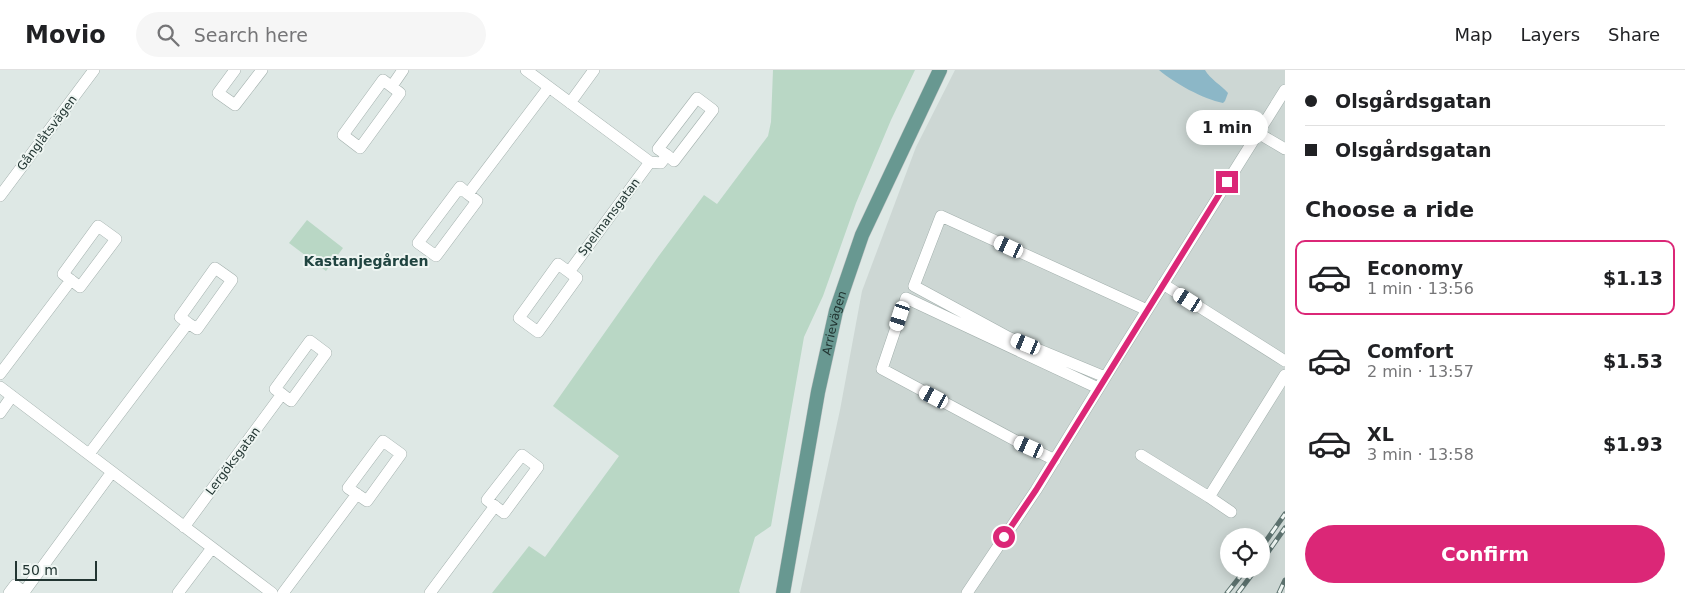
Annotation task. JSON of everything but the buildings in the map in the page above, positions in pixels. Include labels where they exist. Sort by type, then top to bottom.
[{"type":"main road","name":"Arrievägen","points":[[783,593],[818,392],[836,311],[862,235],[940,70]]},
{"type":"street","name":"Gånglåtsvägen","points":[[0,196],[94,70]]},
{"type":"street","points":[[235,70],[218,92],[235,106],[262,70]]},
{"type":"street","points":[[392,86],[404,70]]},
{"type":"street","points":[[526,70],[650,162],[661,163],[667,155]]},
{"type":"street","points":[[570,103],[594,70]]},
{"type":"street","points":[[383,80],[392,86],[400,93],[360,148],[343,135],[383,80]]},
{"type":"street","points":[[468,194],[549,87]]},
{"type":"street","points":[[967,593],[1055,460],[1285,90]]},
{"type":"street","points":[[697,98],[713,110],[674,161],[667,155],[658,149],[697,98]]},
{"type":"street","points":[[1258,133],[1284,148]]},
{"type":"street","name":"Spelmansgatan","points":[[568,272],[650,162]]},
{"type":"street","points":[[460,188],[468,194],[477,201],[436,256],[418,243],[460,188]]},
{"type":"street","points":[[1105,377],[1008,336],[914,286],[942,216],[1147,310]]},
{"type":"street","points":[[98,226],[116,239],[80,287],[71,280],[63,274],[98,226]]},
{"type":"street","points":[[558,264],[568,272],[577,278],[538,332],[519,318],[558,264]]},
{"type":"street","points":[[215,268],[232,280],[197,329],[188,323],[180,317],[215,268]]},
{"type":"street","points":[[0,374],[71,280]]},
{"type":"street","points":[[1163,284],[1285,361]]},
{"type":"street","points":[[1055,460],[882,369],[906,298],[1098,388]]},
{"type":"street","points":[[89,454],[188,323]]},
{"type":"street","name":"Lergöksgatan","points":[[310,341],[326,353],[291,401],[282,394],[275,389],[310,341]]},
{"type":"street","points":[[1209,498],[1285,375]]},
{"type":"street","points":[[0,387],[272,593]]},
{"type":"street","name":"Lergöksgatan","points":[[184,527],[282,394]]},
{"type":"street","points":[[0,413],[12,396]]},
{"type":"street","points":[[382,441],[401,454],[367,501],[357,494],[348,488],[382,441]]},
{"type":"street","points":[[522,454],[538,467],[504,513],[494,506],[487,500],[522,454]]},
{"type":"street","points":[[1141,455],[1231,512]]},
{"type":"street","points":[[9,593],[15,585],[24,592],[112,472]]},
{"type":"street","points":[[283,593],[357,494]]},
{"type":"street","points":[[430,593],[494,506]]},
{"type":"street","points":[[178,593],[212,548]]},
{"type":"shaded area","points":[[955,70],[1285,70],[1285,593],[800,593],[840,410],[862,291],[916,147]]},
{"type":"green space","points":[[773,70],[915,70],[891,120],[856,203],[823,296],[804,337],[771,526],[755,537],[740,593],[492,593],[529,546],[545,557],[619,456],[553,406],[704,195],[717,204],[768,136],[771,122]]},
{"type":"green space","points":[[307,220],[343,248],[326,271],[289,243]]},
{"type":"water","points":[[1159,70],[1205,70],[1228,93],[1225,101],[1223,103],[1215,101],[1198,94]]},
{"type":"railway","points":[[1270,535],[1285,514]]},
{"type":"railway","points":[[1270,549],[1285,528]]},
{"type":"railway","points":[[1227,593],[1239,578]]},
{"type":"railway","points":[[1238,593],[1249,578]]},
{"type":"railway","points":[[1279,593],[1285,580]]},
{"type":"district","name":"Kastanjegården","points":[[366,261]]},
{"type":"route","points":[[1004,537],[1036,490],[1227,182]]}]
